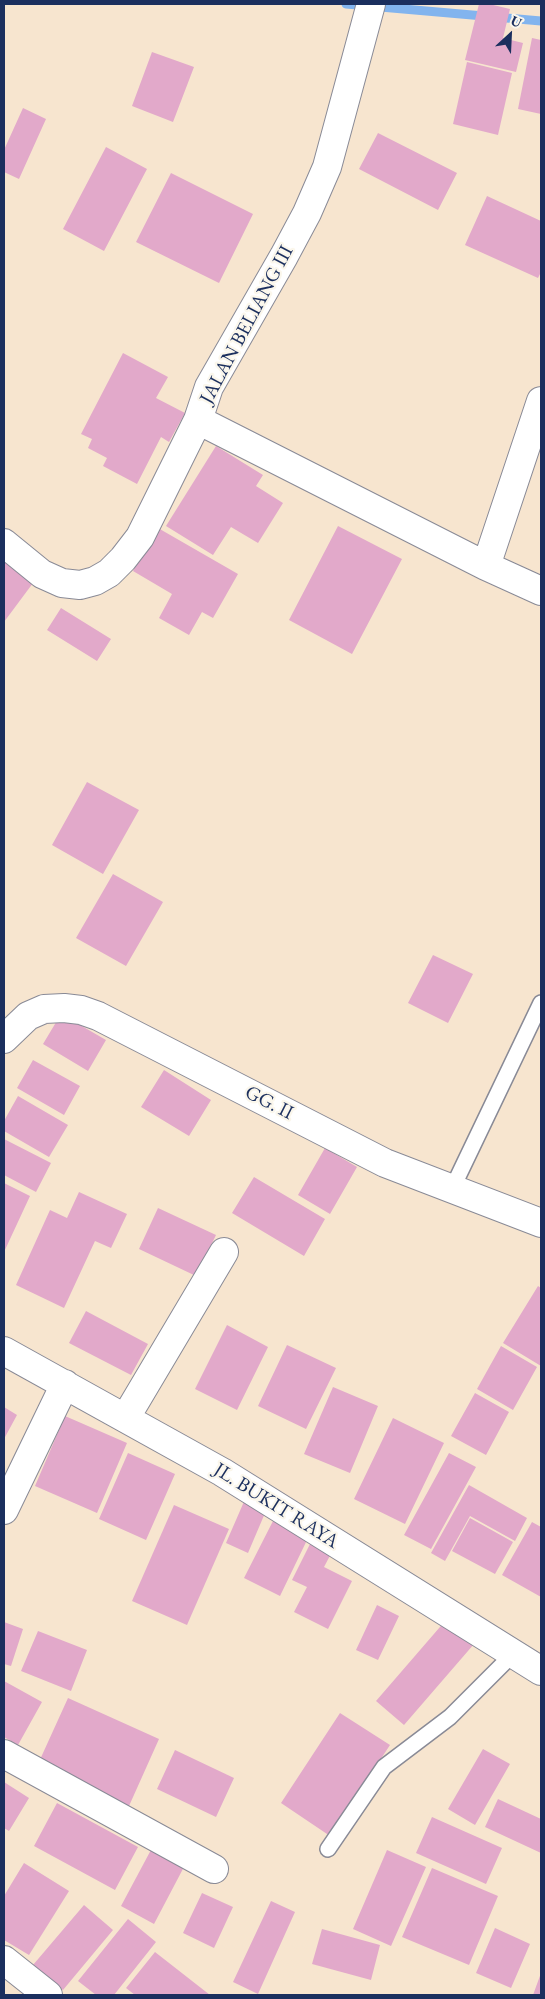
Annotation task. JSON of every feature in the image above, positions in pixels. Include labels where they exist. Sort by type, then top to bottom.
[{"type":"street","name":"JALAN BELIANG III","points":[[4,543],[42,574],[62,583],[80,586],[95,582],[109,573],[140,537],[198,420],[209,387],[284,256],[327,167],[372,4]]},
{"type":"street","points":[[486,566],[541,401]]},
{"type":"street","points":[[198,420],[486,566],[541,591]]},
{"type":"street","name":"GG. II","points":[[4,1039],[28,1016],[44,1009],[64,1008],[98,1016],[385,1163],[541,1223]]},
{"type":"street","points":[[126,1418],[224,1252]]},
{"type":"street","name":"JL. BUKIT RAYA","points":[[4,1351],[222,1472],[541,1671]]},
{"type":"street","points":[[4,1510],[65,1384]]},
{"type":"street","points":[[4,1754],[214,1869]]},
{"type":"street","points":[[4,1960],[48,1995]]},
{"type":"lane","points":[[452,1189],[541,1003]]},
{"type":"lane","points":[[328,1849],[384,1767],[450,1717],[512,1654]]},
{"type":"building","points":[[479,4],[489,4],[510,9],[503,38],[523,43],[516,72],[465,60]]},
{"type":"building","points":[[532,38],[541,40],[541,114],[518,109]]},
{"type":"building","points":[[152,52],[194,67],[173,122],[132,106]]},
{"type":"building","points":[[467,62],[512,73],[498,135],[453,124]]},
{"type":"building","points":[[23,108],[46,119],[19,179],[4,172],[4,150]]},
{"type":"building","points":[[378,133],[457,173],[438,210],[359,169]]},
{"type":"building","points":[[106,147],[147,169],[104,251],[63,229]]},
{"type":"building","points":[[171,173],[253,214],[219,283],[136,242]]},
{"type":"building","points":[[487,196],[541,221],[541,272],[538,278],[465,245]]},
{"type":"building","points":[[123,353],[168,377],[156,398],[185,413],[169,442],[161,437],[137,484],[103,466],[107,458],[88,448],[92,439],[81,434]]},
{"type":"building","points":[[216,446],[263,475],[256,486],[283,503],[258,543],[231,527],[213,555],[166,526]]},
{"type":"building","points":[[338,526],[402,559],[352,654],[289,620]]},
{"type":"building","points":[[158,528],[238,574],[213,618],[202,612],[189,635],[159,618],[172,594],[133,571]]},
{"type":"building","points":[[4,561],[33,583],[4,622]]},
{"type":"building","points":[[61,608],[111,639],[97,661],[47,630]]},
{"type":"building","points":[[87,782],[139,810],[103,874],[52,845]]},
{"type":"building","points":[[113,874],[163,902],[126,966],[76,938]]},
{"type":"building","points":[[433,955],[473,974],[448,1023],[408,1003]]},
{"type":"building","points":[[61,1014],[106,1040],[88,1071],[43,1044]]},
{"type":"building","points":[[33,1060],[80,1086],[64,1115],[17,1088]]},
{"type":"building","points":[[164,1070],[211,1100],[189,1136],[141,1107]]},
{"type":"building","points":[[18,1096],[68,1125],[49,1157],[4,1131],[4,1121]]},
{"type":"building","points":[[4,1139],[51,1163],[36,1192],[4,1175]]},
{"type":"building","points":[[325,1148],[357,1167],[330,1214],[298,1195]]},
{"type":"building","points":[[254,1177],[325,1219],[304,1256],[232,1213]]},
{"type":"building","points":[[4,1183],[30,1196],[4,1252]]},
{"type":"building","points":[[79,1192],[127,1214],[111,1248],[95,1241],[64,1308],[16,1285],[50,1210],[67,1218]]},
{"type":"building","points":[[158,1208],[216,1235],[196,1276],[139,1249]]},
{"type":"building","points":[[538,1286],[541,1288],[541,1366],[503,1343]]},
{"type":"building","points":[[86,1311],[148,1344],[131,1375],[69,1343]]},
{"type":"building","points":[[227,1325],[268,1347],[237,1410],[195,1389]]},
{"type":"building","points":[[287,1345],[336,1368],[306,1429],[258,1406]]},
{"type":"building","points":[[501,1346],[537,1367],[513,1410],[477,1389]]},
{"type":"building","points":[[333,1387],[378,1406],[350,1473],[304,1454]]},
{"type":"building","points":[[475,1393],[509,1412],[486,1455],[451,1436]]},
{"type":"building","points":[[4,1407],[17,1415],[4,1439]]},
{"type":"building","points":[[65,1416],[127,1443],[97,1513],[35,1486]]},
{"type":"building","points":[[393,1418],[444,1443],[405,1524],[354,1499]]},
{"type":"building","points":[[128,1453],[175,1474],[146,1540],[99,1519]]},
{"type":"building","points":[[449,1453],[476,1467],[431,1549],[404,1535]]},
{"type":"building","points":[[469,1485],[527,1518],[515,1541],[470,1516],[445,1561],[431,1553]]},
{"type":"building","points":[[246,1497],[268,1506],[248,1553],[226,1543]]},
{"type":"building","points":[[174,1505],[229,1529],[187,1625],[132,1601]]},
{"type":"building","points":[[470,1518],[513,1542],[495,1574],[452,1551]]},
{"type":"building","points":[[273,1521],[308,1538],[280,1596],[244,1578]]},
{"type":"building","points":[[532,1522],[541,1527],[541,1597],[502,1575]]},
{"type":"building","points":[[313,1538],[334,1548],[324,1567],[352,1581],[328,1629],[294,1612],[307,1587],[292,1580]]},
{"type":"building","points":[[377,1605],[399,1616],[378,1660],[356,1650]]},
{"type":"building","points":[[446,1620],[474,1644],[404,1725],[376,1701]]},
{"type":"building","points":[[4,1622],[23,1629],[11,1666],[4,1664]]},
{"type":"building","points":[[38,1631],[87,1650],[71,1691],[21,1671]]},
{"type":"building","points":[[4,1681],[42,1702],[18,1745],[4,1737]]},
{"type":"building","points":[[68,1698],[159,1739],[129,1806],[38,1764]]},
{"type":"building","points":[[340,1713],[390,1745],[330,1836],[281,1803]]},
{"type":"building","points":[[483,1749],[510,1764],[475,1825],[448,1809]]},
{"type":"building","points":[[175,1750],[234,1778],[216,1817],[157,1789]]},
{"type":"building","points":[[4,1782],[29,1798],[9,1831],[4,1828]]},
{"type":"building","points":[[498,1799],[541,1819],[541,1853],[485,1827]]},
{"type":"building","points":[[57,1803],[138,1847],[115,1890],[34,1846]]},
{"type":"building","points":[[432,1817],[502,1848],[486,1884],[416,1853]]},
{"type":"building","points":[[152,1848],[185,1865],[154,1924],[121,1906]]},
{"type":"building","points":[[387,1850],[426,1867],[391,1946],[353,1929]]},
{"type":"building","points":[[24,1863],[69,1891],[29,1955],[4,1940],[4,1896]]},
{"type":"building","points":[[432,1868],[498,1896],[469,1965],[402,1937]]},
{"type":"building","points":[[202,1893],[233,1907],[214,1948],[183,1933]]},
{"type":"building","points":[[271,1901],[295,1912],[258,1994],[233,1982]]},
{"type":"building","points":[[84,1905],[113,1930],[63,1990],[33,1965]]},
{"type":"building","points":[[128,1919],[156,1942],[114,1995],[96,1995],[78,1981]]},
{"type":"building","points":[[495,1928],[530,1944],[511,1988],[476,1973]]},
{"type":"building","points":[[322,1929],[380,1945],[371,1980],[312,1964]]},
{"type":"building","points":[[155,1952],[210,1995],[135,1995],[126,1988]]},
{"type":"building","points":[[541,1973],[541,1995],[533,1995]]},
{"type":"waterway","points":[[346,4],[541,21]]}]
